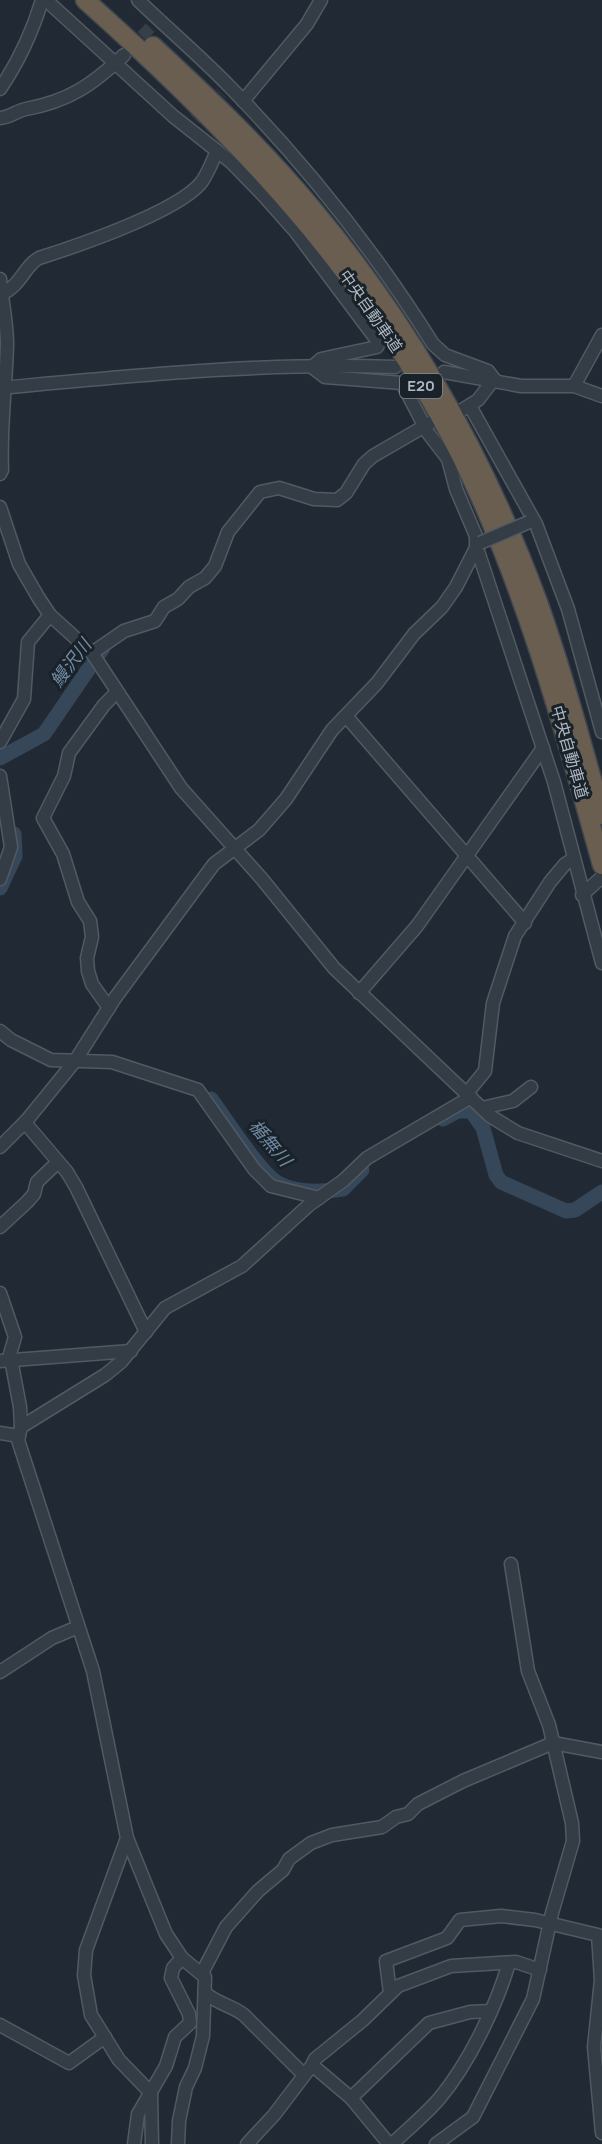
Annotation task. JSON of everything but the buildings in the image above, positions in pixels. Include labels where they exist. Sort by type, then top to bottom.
[{"type":"highway","name":"中央自動車道","points":[[85,0],[231,137],[306,221],[363,297],[432,404],[460,454],[484,506],[525,607],[568,743],[602,865]]},
{"type":"highway","name":"中央自動車道","points":[[104,0],[240,128],[274,165],[346,251],[414,348],[471,448],[518,552],[558,663],[602,815]]},
{"type":"street","points":[[0,89],[27,46],[44,0],[119,59],[191,123],[264,196],[295,231],[379,343],[377,347],[321,359],[312,367]]},
{"type":"street","points":[[138,0],[155,22],[225,89],[243,101],[355,233],[433,344],[445,355],[488,371],[495,379]]},
{"type":"street","points":[[243,101],[307,24],[321,0]]},
{"type":"street","points":[[0,118],[11,117],[25,109],[54,104],[71,97],[119,59]]},
{"type":"street","points":[[2,294],[22,280],[34,261],[39,258],[78,246],[162,209],[184,196],[200,184],[217,151]]},
{"type":"street","points":[[0,279],[7,344],[1,388],[2,470],[0,474]]},
{"type":"street","points":[[574,386],[602,335]]},
{"type":"street","points":[[312,367],[325,377],[402,383],[428,424],[428,433],[448,459],[456,489],[476,536],[543,748],[602,963]]},
{"type":"street","points":[[1,388],[185,373],[312,367],[395,368]]},
{"type":"street","points":[[444,372],[495,379],[521,386],[574,386],[602,396]]},
{"type":"street","points":[[495,379],[466,408],[532,521],[568,609],[602,732]]},
{"type":"street","points":[[92,653],[124,631],[154,621],[164,606],[178,599],[189,587],[205,578],[215,566],[228,532],[260,492],[279,488],[314,500],[337,500],[353,484],[364,464],[373,456],[428,424]]},
{"type":"street","points":[[0,507],[19,564],[50,615],[92,653],[181,788],[234,847],[334,968],[482,1108],[518,1133],[602,1161]]},
{"type":"street","points":[[0,1147],[27,1120],[75,1061],[109,1008],[214,864],[259,830],[286,799],[332,730],[377,684],[414,634],[442,607],[456,587],[478,544],[532,521]]},
{"type":"street","points":[[0,742],[24,699],[24,667],[28,642],[50,615]]},
{"type":"street","points":[[109,1008],[92,984],[88,971],[87,958],[92,937],[90,921],[78,902],[63,854],[43,818],[64,776],[69,753],[104,705],[117,692]]},
{"type":"street","points":[[346,716],[525,923]]},
{"type":"street","points":[[359,993],[417,926],[543,748]]},
{"type":"street","points":[[0,776],[11,847],[0,879]]},
{"type":"street","points":[[0,1433],[20,1432],[105,1375],[131,1351],[165,1308],[177,1299],[242,1266],[367,1158],[469,1095],[485,1071],[493,1003],[515,936],[550,882],[565,864],[573,859]]},
{"type":"street","points":[[582,896],[602,877]]},
{"type":"street","points":[[0,1031],[12,1040],[51,1060],[111,1062],[198,1090],[254,1169],[271,1186],[326,1192]]},
{"type":"street","points":[[482,1108],[513,1101],[531,1087]]},
{"type":"street","points":[[27,1120],[27,1125],[76,1188],[146,1332]]},
{"type":"street","points":[[0,1227],[27,1202],[34,1194],[37,1182],[58,1162]]},
{"type":"street","points":[[0,1293],[14,1328],[6,1361],[28,1472],[93,1671],[127,1838],[139,1873],[154,1901],[162,1927],[182,1958],[202,1973]]},
{"type":"street","points":[[6,1361],[131,1351]]},
{"type":"street","points":[[436,2144],[473,2117],[533,1999],[573,1833],[553,1743],[528,1671],[511,1564]]},
{"type":"street","points":[[0,1672],[52,1638],[78,1627]]},
{"type":"street","points":[[178,2144],[178,2121],[186,2087],[195,2068],[203,2036],[205,1993],[202,1973],[226,1927],[258,1891],[277,1877],[290,1858],[311,1843],[332,1835],[382,1827],[396,1817],[408,1814],[418,1804],[464,1781],[553,1743],[602,1752]]},
{"type":"street","points":[[127,1838],[96,1919],[84,1961],[91,2015],[119,2060],[151,2093],[152,2144]]},
{"type":"street","points":[[390,1993],[386,1961],[447,1938],[460,1920],[501,1916],[535,1920],[598,1935],[601,1980],[594,2047],[602,2133]]},
{"type":"street","points":[[134,2144],[138,2114],[166,2066],[176,2037],[190,2023],[189,2014],[171,1978],[174,1968],[182,1958]]},
{"type":"street","points":[[247,2144],[274,2115],[315,2059],[363,2020],[398,1986],[451,1966],[509,1963],[540,1970]]},
{"type":"street","points":[[312,2065],[351,2098],[391,2144],[438,2100],[453,2080],[491,2011],[509,1963]]},
{"type":"street","points":[[205,1993],[219,2004],[237,2009],[304,2075]]},
{"type":"street","points":[[351,2098],[429,2023],[470,2012],[491,2011]]},
{"type":"street","points":[[0,2025],[69,2063],[105,2037]]},
{"type":"waterway","name":"鰻沢川","points":[[0,758],[44,734],[103,648]]},
{"type":"waterway","name":"楯無川","points":[[0,888],[15,856],[14,834]]},
{"type":"waterway","name":"楯無川","points":[[211,1099],[253,1157],[278,1183],[293,1189],[310,1191],[343,1189],[362,1170]]},
{"type":"waterway","name":"楯無川","points":[[443,1119],[458,1111],[471,1111],[483,1128],[496,1175],[501,1182],[566,1211],[575,1210],[602,1192]]},
{"type":"tunnel","points":[[129,49],[152,26]]},
{"type":"tunnel","points":[[195,119],[221,93]]}]
